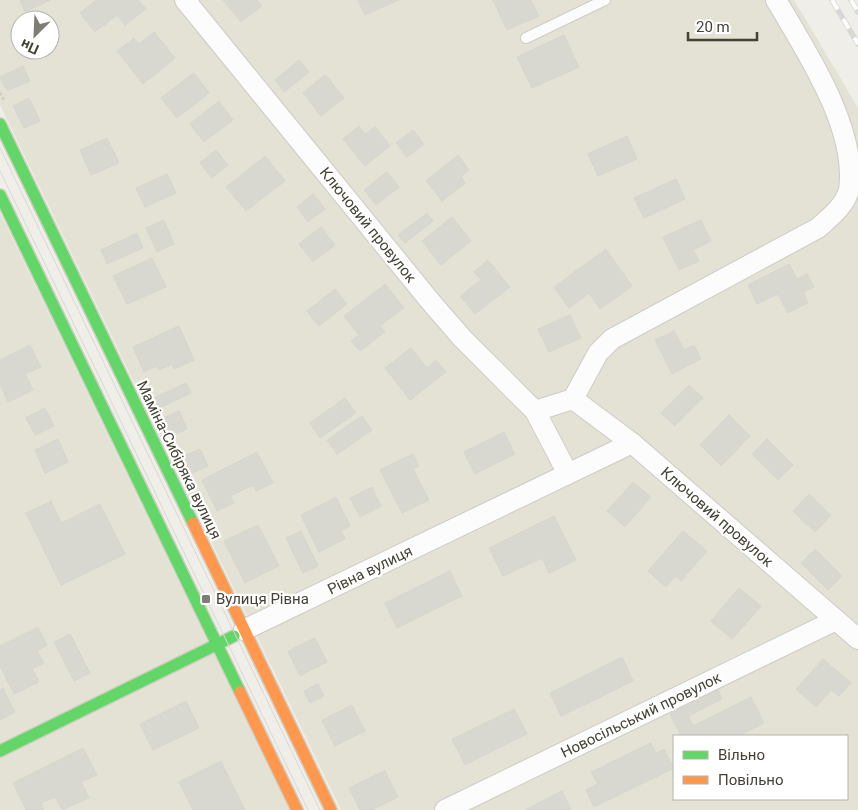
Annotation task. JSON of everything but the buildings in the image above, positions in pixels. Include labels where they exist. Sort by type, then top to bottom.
[{"type":"main road","name":"Маміна-Сибіряка вулиця","points":[[0,124],[331,810]]},
{"type":"main road","points":[[0,195],[297,810]]},
{"type":"main road","name":"Рівна вулиця","points":[[0,751],[244,630]]},
{"type":"street","name":"Ключовий провулок","points":[[185,0],[430,301],[462,338],[535,412],[568,474]]},
{"type":"street","points":[[535,412],[573,399],[598,353],[612,339],[818,228],[838,210],[849,192],[852,168],[851,152],[842,119],[830,93],[776,0]]},
{"type":"street","name":"Ключовий провулок","points":[[573,399],[632,443],[858,639]]},
{"type":"street","name":"Рівна вулиця","points":[[244,630],[632,443]]},
{"type":"street","name":"Новосільський провулок","points":[[445,810],[836,620]]},
{"type":"lane","points":[[526,38],[605,0]]},
{"type":"shaded area","points":[[0,0],[794,0],[858,108],[858,810],[341,810],[0,105]]},
{"type":"shaded area","points":[[0,213],[289,810],[0,810]]},
{"type":"tram line","points":[[0,148],[320,810]]},
{"type":"tram line","points":[[0,171],[308,810]]},
{"type":"railway","points":[[832,0],[858,44]]},
{"type":"railway","points":[[851,0],[858,12]]},
{"type":"traffic: fast","points":[[0,124],[193,523]]},
{"type":"traffic: fast","points":[[0,195],[240,692]]},
{"type":"traffic: fast","points":[[0,751],[234,636]]},
{"type":"traffic: slow","points":[[193,523],[331,810]]},
{"type":"traffic: slow","points":[[240,692],[297,810]]},
{"type":"place","name":"Вулиця Рівна","points":[[206,599]]}]
